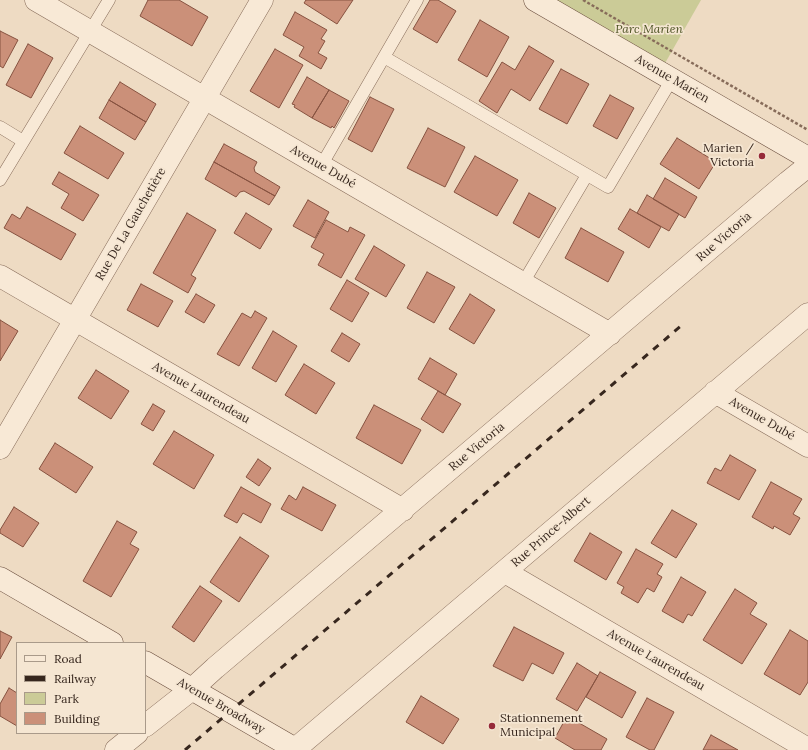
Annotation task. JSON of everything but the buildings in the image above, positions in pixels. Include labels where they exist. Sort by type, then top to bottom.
[{"type":"street","name":"Avenue Dubé","points":[[36,0],[610,334]]},
{"type":"street","name":"Rue De La Gauchetière","points":[[0,448],[262,0]]},
{"type":"street","name":"Avenue Marien","points":[[535,0],[808,158]]},
{"type":"street","name":"Rue Victoria","points":[[146,725],[192,689],[808,166]]},
{"type":"street","name":"Avenue Laurendeau","points":[[0,276],[402,510]]},
{"type":"street","name":"Rue Prince-Albert","points":[[295,750],[808,314]]},
{"type":"street","name":"Avenue Dubé","points":[[715,392],[808,446]]},
{"type":"street","name":"Avenue Laurendeau","points":[[505,572],[808,749]]},
{"type":"street","points":[[0,578],[110,642]]},
{"type":"street","name":"Avenue Broadway","points":[[146,663],[295,750]]},
{"type":"street","points":[[116,750],[136,734]]},
{"type":"lane","points":[[0,180],[109,0]]},
{"type":"lane","points":[[321,166],[417,0]]},
{"type":"lane","points":[[384,57],[608,187],[672,79]]},
{"type":"lane","points":[[0,127],[23,141]]},
{"type":"lane","points":[[523,283],[587,175]]},
{"type":"path","points":[[583,0],[808,130]]},
{"type":"green space","name":"Parc Marien","points":[[535,0],[701,0],[660,72]]},
{"type":"railway","points":[[185,750],[682,325]]},
{"type":"place","name":"Marien / Victoria","points":[[762,156]]},
{"type":"place","name":"Stationnement Municipal","points":[[492,726]]}]
